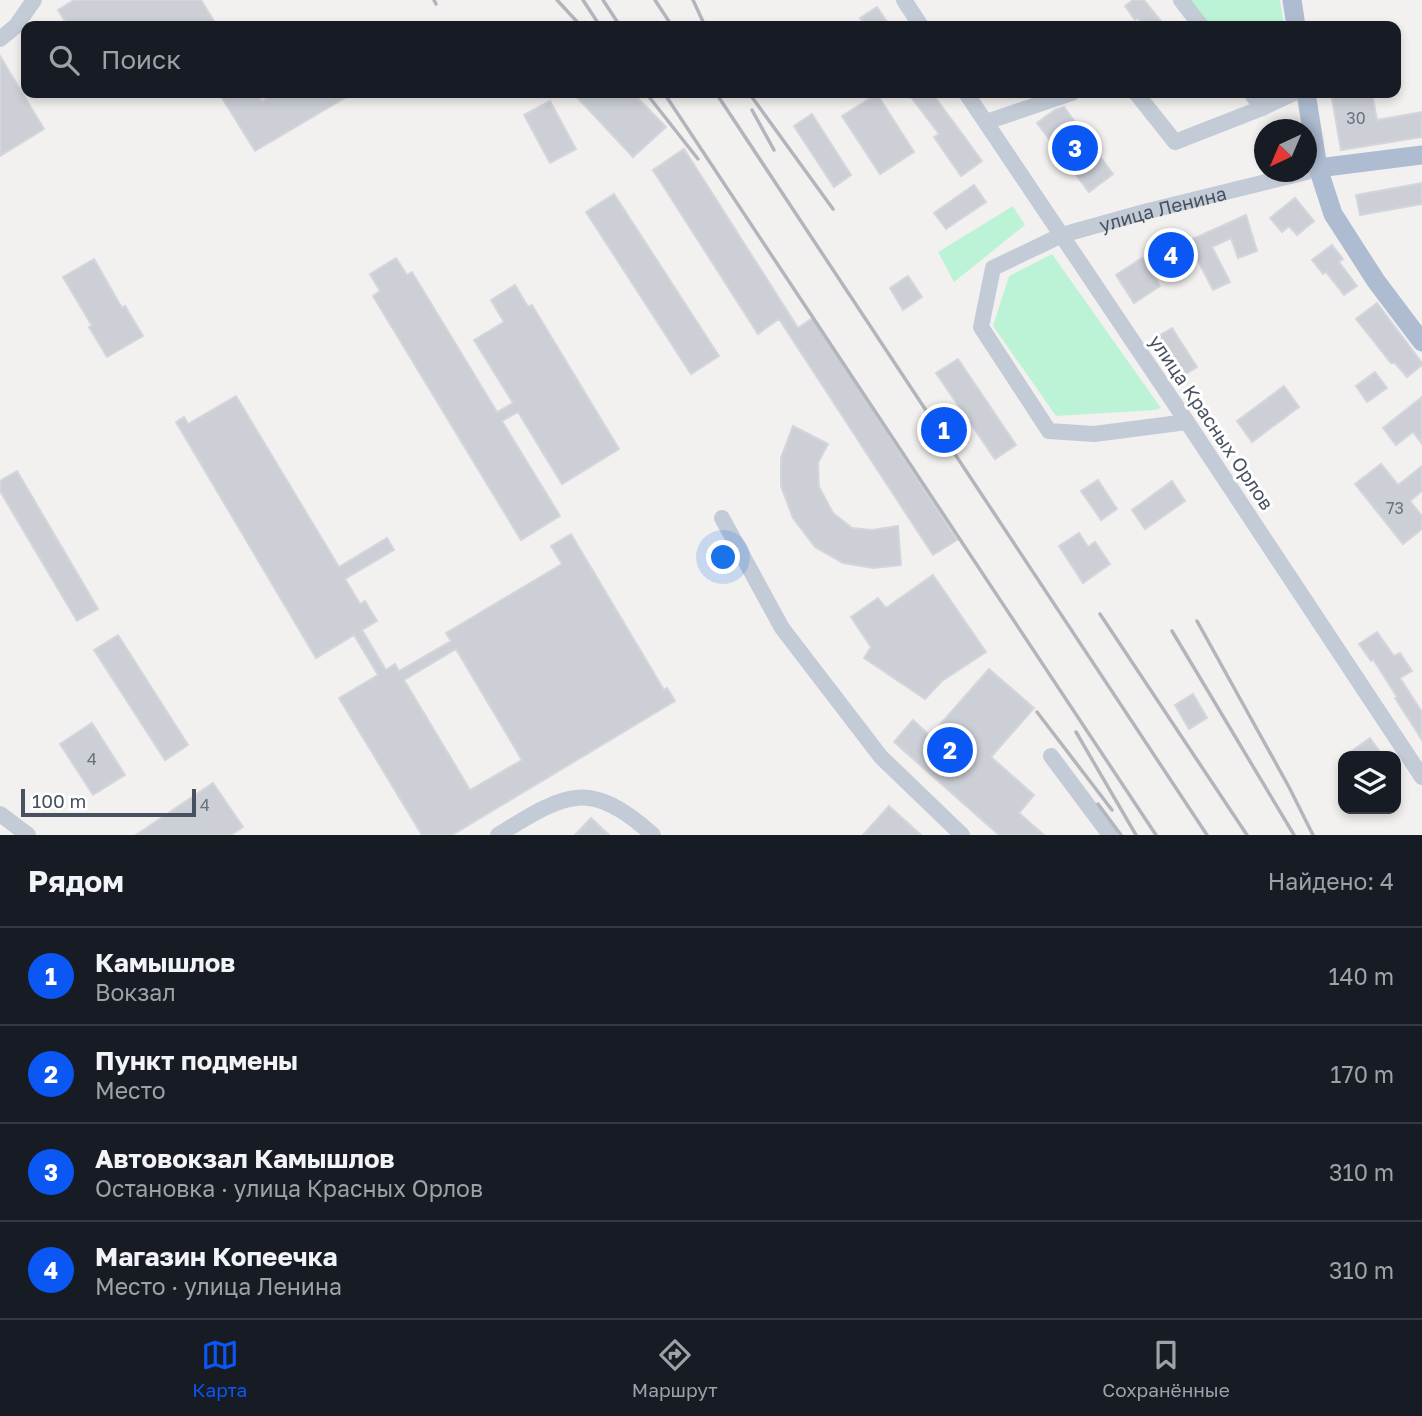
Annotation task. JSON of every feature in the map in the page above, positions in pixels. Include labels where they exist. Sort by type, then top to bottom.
[{"type":"main road","points":[[1292,0],[1295,21]]},
{"type":"main road","points":[[1306,98],[1307,119]]},
{"type":"main road","name":"улица Ленина","points":[[1317,169],[1422,155]]},
{"type":"main road","points":[[1316,182],[1333,214],[1376,281],[1422,342]]},
{"type":"street","points":[[0,39],[16,26],[34,0]]},
{"type":"street","points":[[904,0],[918,21]]},
{"type":"street","points":[[1181,0],[1197,21]]},
{"type":"street","name":"улица Красных Орлов","points":[[969,98],[1422,776]]},
{"type":"street","points":[[986,122],[1057,98]]},
{"type":"street","points":[[1140,98],[1175,142],[1283,98]]},
{"type":"street","points":[[1255,98],[1262,108]]},
{"type":"street","name":"улица Ленина","points":[[1187,422],[1094,434],[1049,431],[981,327],[993,268],[1062,235],[1263,182]]},
{"type":"street","points":[[722,518],[782,628],[881,757],[962,835]]},
{"type":"street","points":[[1051,756],[1110,835]]},
{"type":"street","points":[[509,832],[546,807],[575,797],[595,798],[614,806],[653,835]]},
{"type":"street","points":[[0,814],[28,835]]},
{"type":"green space","points":[[1190,0],[1280,0],[1283,21],[1207,21]]},
{"type":"green space","points":[[1013,206],[1025,225],[954,282],[938,252]]},
{"type":"green space","points":[[1052,254],[1161,408],[1056,416],[993,326],[1009,276]]},
{"type":"building","points":[[74,0],[201,0],[214,21],[65,21],[58,10]]},
{"type":"building","points":[[1133,0],[1144,0],[1161,21],[1140,21],[1138,18],[1135,20],[1125,6]]},
{"type":"building","points":[[877,7],[887,21],[862,21],[860,18]]},
{"type":"building","points":[[0,56],[21,91],[21,98],[25,98],[44,129],[0,156]]},
{"type":"building","points":[[222,98],[260,98],[262,101],[267,98],[345,98],[255,151]]},
{"type":"building","points":[[578,98],[638,98],[666,127],[633,157]]},
{"type":"building","points":[[871,98],[880,98],[914,152],[880,174],[842,116]]},
{"type":"building","points":[[912,98],[936,98],[982,161],[961,176],[934,137],[939,134]]},
{"type":"building","points":[[1332,98],[1373,98],[1377,120],[1422,112],[1422,137],[1341,150]]},
{"type":"building","points":[[550,101],[576,149],[550,163],[524,115]]},
{"type":"building","points":[[1064,107],[1113,174],[1089,192],[1037,123]]},
{"type":"building","points":[[812,114],[851,175],[834,187],[794,126]]},
{"type":"building","points":[[684,149],[798,328],[813,318],[957,540],[933,555],[779,319],[758,334],[653,170]]},
{"type":"building","points":[[1422,183],[1422,204],[1360,215],[1356,195]]},
{"type":"building","points":[[974,185],[986,202],[946,229],[934,213]]},
{"type":"building","points":[[614,194],[719,356],[691,374],[586,212]]},
{"type":"building","points":[[1295,198],[1314,221],[1297,235],[1289,226],[1282,232],[1270,218]]},
{"type":"building","points":[[1246,215],[1257,251],[1238,258],[1231,238],[1212,247],[1230,282],[1213,290],[1194,253],[1151,271],[1160,286],[1134,303],[1116,275],[1142,258]]},
{"type":"building","points":[[1332,245],[1343,259],[1339,262],[1357,286],[1344,295],[1326,272],[1323,274],[1312,260]]},
{"type":"building","points":[[396,258],[407,275],[412,272],[497,412],[513,403],[474,340],[504,322],[491,300],[515,285],[528,307],[532,305],[619,449],[562,484],[518,412],[502,421],[560,516],[521,540],[373,296],[380,291],[370,274]]},
{"type":"building","points":[[94,259],[122,308],[125,306],[143,336],[107,357],[63,277]]},
{"type":"building","points":[[908,276],[922,297],[903,310],[890,288]]},
{"type":"building","points":[[1377,303],[1422,363],[1407,377],[1395,363],[1391,363],[1356,319]]},
{"type":"building","points":[[1172,328],[1197,367],[1183,376],[1157,337]]},
{"type":"building","points":[[958,359],[1016,445],[995,459],[936,373]]},
{"type":"building","points":[[1375,372],[1387,388],[1367,402],[1356,386]]},
{"type":"building","points":[[1284,386],[1299,407],[1252,442],[1237,421]]},
{"type":"building","points":[[236,396],[339,567],[387,538],[394,550],[345,579],[360,604],[365,601],[377,621],[362,630],[386,670],[395,664],[399,671],[451,641],[446,633],[562,564],[551,546],[571,534],[664,690],[667,688],[675,701],[452,835],[422,835],[339,698],[378,675],[354,635],[316,658],[176,422],[184,417],[188,424]],"holes":[[[456,649],[522,760],[470,790],[404,680]]]},
{"type":"building","points":[[1422,397],[1422,444],[1413,432],[1396,445],[1383,428]]},
{"type":"building","points":[[793,426],[828,444],[818,463],[819,487],[833,513],[852,528],[872,530],[898,526],[901,565],[873,568],[843,563],[815,547],[793,518],[781,486],[781,458]]},
{"type":"building","points":[[1381,464],[1398,485],[1422,466],[1422,491],[1410,501],[1422,516],[1422,529],[1403,544],[1355,484]]},
{"type":"building","points":[[17,471],[98,609],[77,621],[0,491],[0,481]]},
{"type":"building","points":[[1098,480],[1117,509],[1101,520],[1081,491]]},
{"type":"building","points":[[1172,481],[1185,501],[1145,529],[1132,510]]},
{"type":"building","points":[[1079,533],[1088,547],[1095,542],[1110,564],[1083,583],[1059,546]]},
{"type":"building","points":[[933,575],[986,652],[942,681],[925,699],[864,658],[871,647],[851,617],[878,598],[886,608]]},
{"type":"building","points":[[1377,632],[1394,656],[1400,653],[1412,671],[1400,678],[1422,712],[1422,740],[1373,659],[1371,661],[1359,644]]},
{"type":"building","points":[[118,635],[188,745],[165,760],[94,650]]},
{"type":"building","points":[[989,669],[1034,708],[991,757],[1034,795],[1019,813],[1044,835],[999,835],[894,742],[913,720],[930,736]]},
{"type":"building","points":[[1193,694],[1207,718],[1189,729],[1175,705]]},
{"type":"building","points":[[92,723],[125,775],[93,795],[60,744]]},
{"type":"building","points":[[1370,738],[1379,751],[1352,751]]},
{"type":"building","points":[[213,783],[243,827],[231,835],[136,835]]},
{"type":"building","points":[[889,806],[921,835],[863,835]]},
{"type":"building","points":[[591,818],[609,835],[575,835]]},
{"type":"railway","points":[[434,0],[436,4]]},
{"type":"railway","points":[[557,0],[576,21]]},
{"type":"railway","points":[[583,0],[597,21]]},
{"type":"railway","points":[[603,0],[617,21]]},
{"type":"railway","points":[[655,0],[669,21]]},
{"type":"railway","points":[[693,0],[703,21]]},
{"type":"railway","points":[[650,98],[698,159]]},
{"type":"railway","points":[[667,98],[1156,835]]},
{"type":"railway","points":[[719,98],[1207,835]]},
{"type":"railway","points":[[753,98],[833,209]]},
{"type":"railway","points":[[752,110],[774,150]]},
{"type":"railway","points":[[1100,614],[1247,835]]},
{"type":"railway","points":[[1197,621],[1313,835]]},
{"type":"railway","points":[[1172,631],[1294,835]]},
{"type":"railway","points":[[1037,712],[1112,810]]},
{"type":"railway","points":[[1076,732],[1136,835]]},
{"type":"railway","points":[[1098,804],[1121,835]]},
{"type":"place","name":"Автовокзал Камышлов","points":[[1075,148]]},
{"type":"place","name":"Магазин Копеечка","points":[[1171,255]]},
{"type":"place","name":"Камышлов","points":[[944,430]]},
{"type":"place","name":"Пункт подмены","points":[[950,750]]}]
